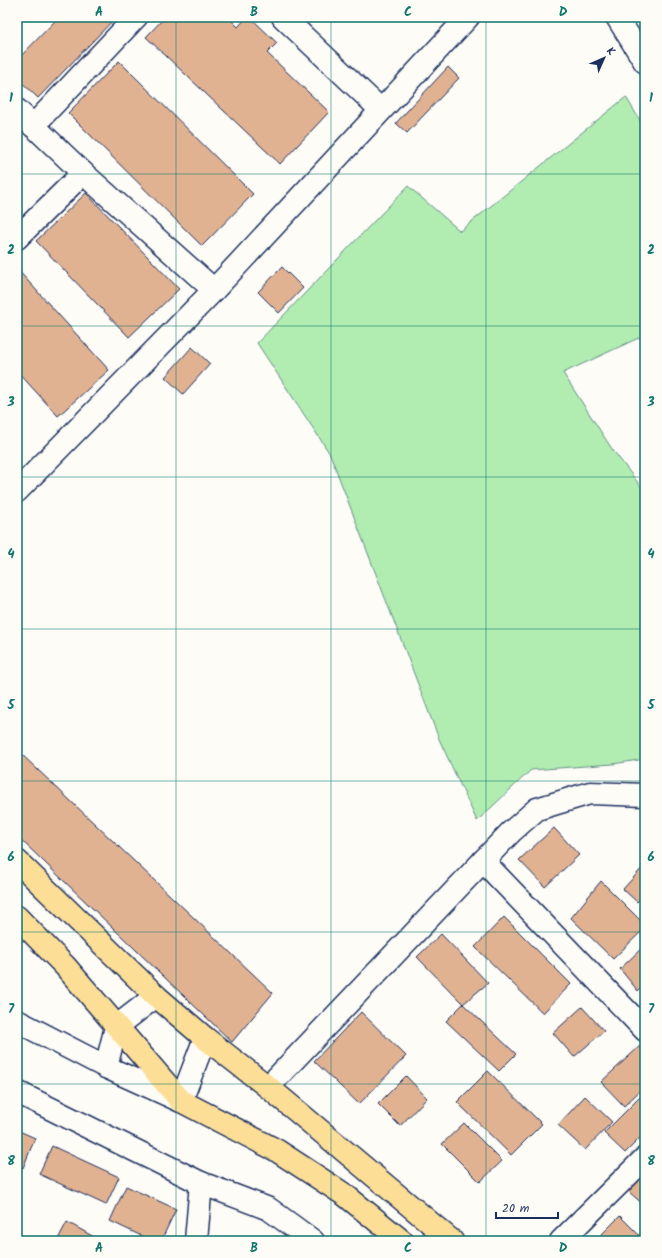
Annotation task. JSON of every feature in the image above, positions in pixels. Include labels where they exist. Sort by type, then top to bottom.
[{"type":"main road","points":[[17,861],[156,996],[205,1038],[268,1087],[452,1241]]},
{"type":"main road","points":[[17,918],[65,966],[181,1101],[276,1150],[345,1195],[402,1241]]},
{"type":"street","points":[[33,126],[136,17]]},
{"type":"street","points":[[283,17],[381,110]]},
{"type":"street","points":[[17,491],[214,290],[468,17]]},
{"type":"street","points":[[617,17],[645,62]]},
{"type":"street","points":[[17,110],[83,173],[214,290]]},
{"type":"street","points":[[17,238],[83,173]]},
{"type":"street","points":[[268,1087],[511,832],[537,809],[590,793],[645,795]]},
{"type":"street","points":[[483,861],[645,1030]]},
{"type":"street","points":[[106,1067],[116,1027],[156,996]]},
{"type":"street","points":[[17,1021],[106,1067],[181,1101],[205,1038]]},
{"type":"street","points":[[17,1092],[201,1182],[269,1209],[313,1241]]},
{"type":"street","points":[[561,1241],[645,1158]]},
{"type":"street","points":[[196,1241],[201,1182]]},
{"type":"green space","points":[[626,97],[645,129],[645,335],[563,373],[612,449],[645,492],[645,759],[613,764],[531,770],[477,821],[439,739],[330,454],[257,343],[408,186],[460,231]]},
{"type":"building","points":[[59,17],[116,17],[38,98],[17,78],[17,60]]},
{"type":"building","points":[[165,17],[228,17],[238,27],[247,17],[250,17],[277,43],[267,53],[329,112],[280,164],[146,37]]},
{"type":"building","points":[[119,61],[253,194],[202,246],[68,113]]},
{"type":"building","points":[[448,67],[459,78],[407,133],[396,123]]},
{"type":"building","points":[[86,193],[179,289],[129,337],[36,241]]},
{"type":"building","points":[[282,267],[303,288],[279,313],[258,292]]},
{"type":"building","points":[[17,269],[109,370],[58,416],[17,371]]},
{"type":"building","points":[[192,347],[210,364],[183,394],[165,377]]},
{"type":"building","points":[[17,750],[273,993],[232,1042],[17,836]]},
{"type":"building","points":[[554,828],[579,855],[545,887],[519,860]]},
{"type":"building","points":[[645,865],[645,893],[637,902],[623,889]]},
{"type":"building","points":[[601,881],[645,925],[645,928],[613,959],[571,918]]},
{"type":"building","points":[[504,917],[571,984],[543,1013],[475,947]]},
{"type":"building","points":[[441,934],[488,983],[463,1004],[417,957]]},
{"type":"building","points":[[645,945],[645,984],[638,991],[620,969]]},
{"type":"building","points":[[463,1004],[516,1054],[499,1071],[446,1021]]},
{"type":"building","points":[[582,1007],[604,1031],[574,1057],[553,1033]]},
{"type":"building","points":[[361,1012],[406,1056],[359,1104],[314,1061]]},
{"type":"building","points":[[641,1045],[645,1050],[645,1086],[624,1106],[601,1082]]},
{"type":"building","points":[[488,1071],[542,1124],[511,1155],[457,1102]]},
{"type":"building","points":[[406,1076],[427,1098],[400,1126],[378,1104]]},
{"type":"building","points":[[645,1092],[645,1133],[625,1153],[604,1133]]},
{"type":"building","points":[[585,1096],[612,1122],[585,1150],[558,1125]]},
{"type":"building","points":[[464,1123],[502,1161],[480,1182],[442,1144]]},
{"type":"building","points":[[17,1130],[35,1138],[23,1168],[17,1165]]},
{"type":"building","points":[[52,1146],[119,1177],[106,1205],[39,1174]]},
{"type":"building","points":[[645,1173],[645,1206],[628,1191]]},
{"type":"building","points":[[126,1186],[176,1209],[161,1241],[152,1241],[110,1221]]},
{"type":"building","points":[[620,1216],[645,1241],[599,1241],[597,1239]]},
{"type":"building","points":[[67,1222],[96,1238],[94,1241],[57,1241]]},
{"type":"building","points":[[583,1234],[591,1241],[576,1241]]}]
